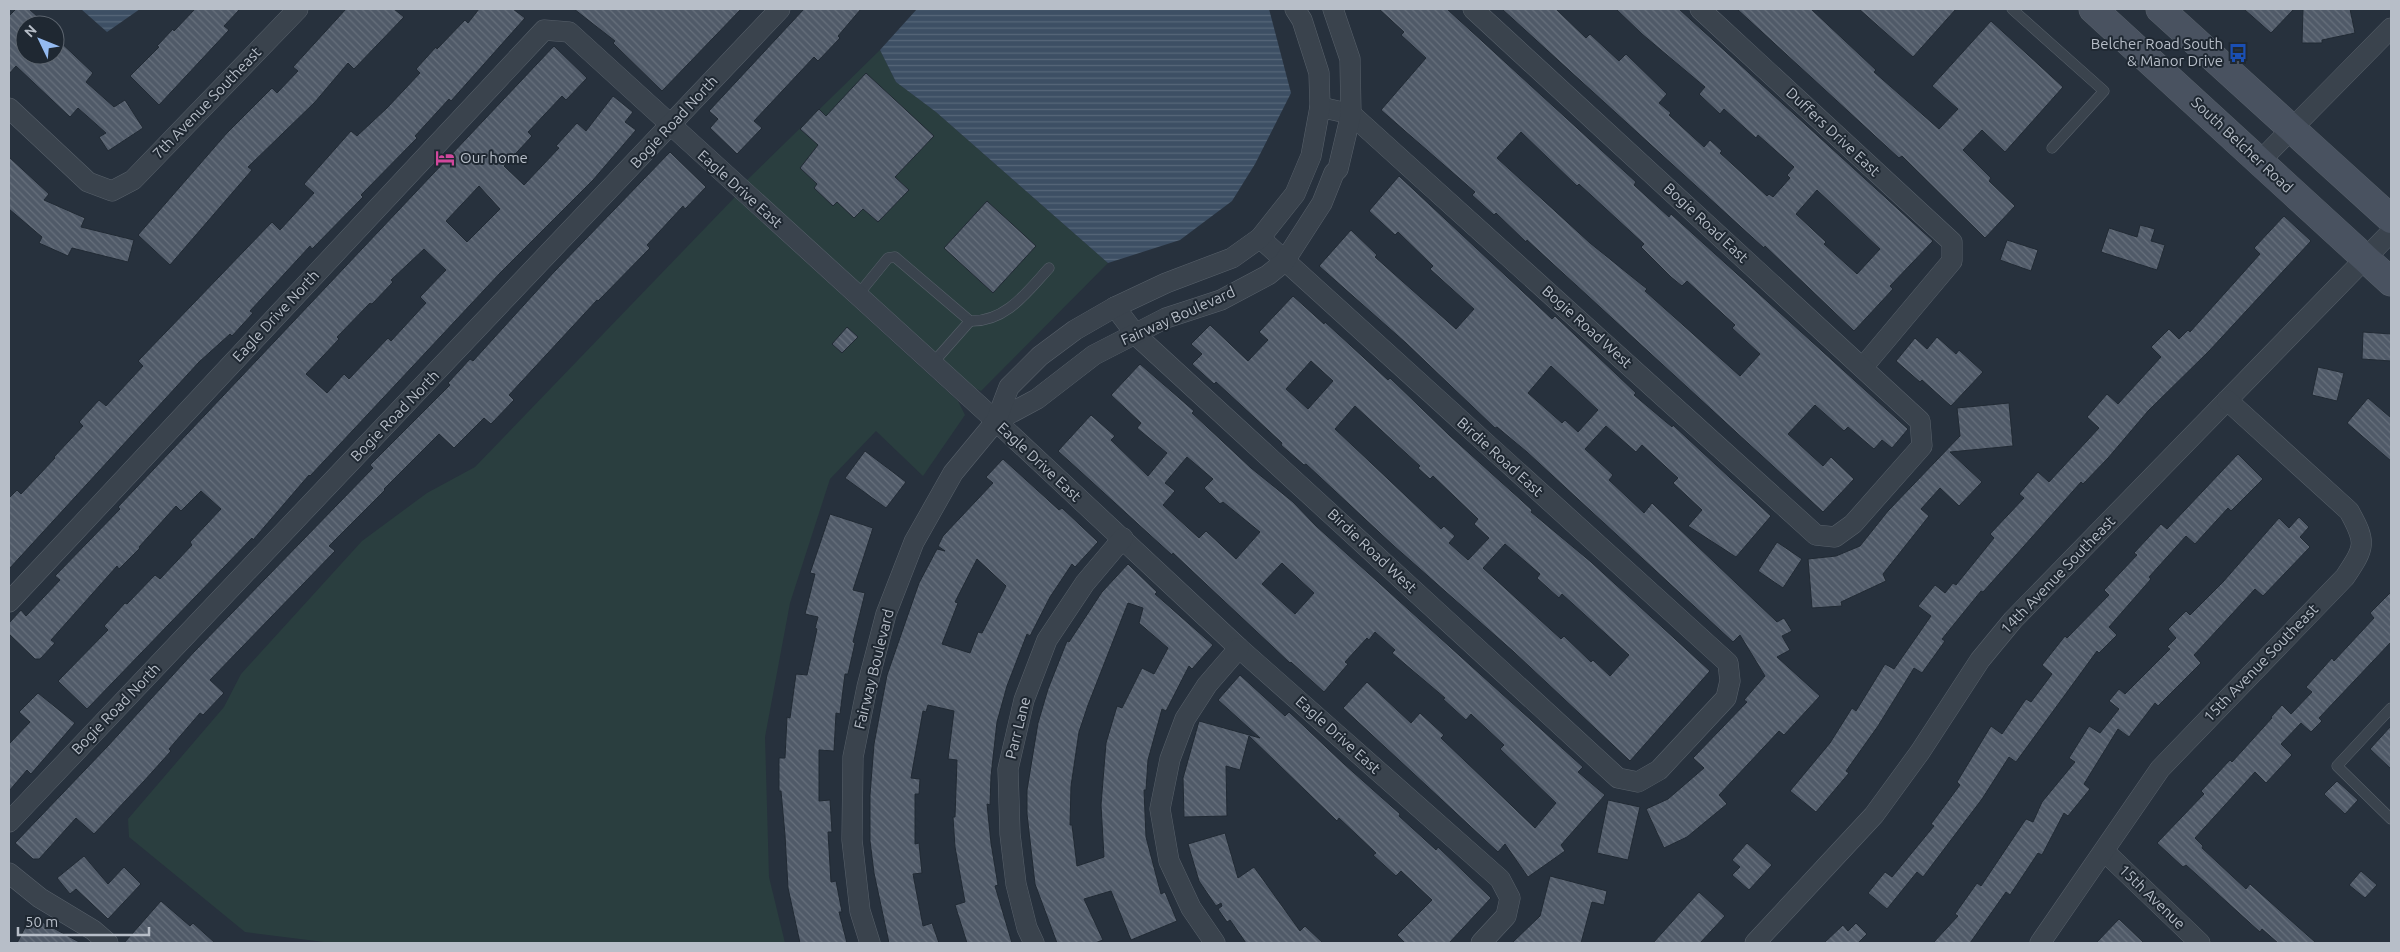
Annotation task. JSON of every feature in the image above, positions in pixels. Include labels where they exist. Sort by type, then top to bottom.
[{"type":"main road","name":"South Belcher Road","points":[[2093,9],[2391,282]]},
{"type":"main road","points":[[2160,9],[2391,219]]},
{"type":"street","name":"7th Avenue Southeast","points":[[9,108],[88,182],[112,191],[133,180],[298,9]]},
{"type":"street","name":"Fairway Boulevard","points":[[870,943],[860,911],[852,840],[853,757],[867,687],[886,614],[914,542],[953,473],[996,421],[1009,387],[1040,356],[1075,330],[1115,307],[1166,283],[1232,258],[1260,238],[1295,194],[1311,156],[1320,108],[1319,73],[1302,20],[1295,9]]},
{"type":"street","name":"Fairway Boulevard","points":[[996,421],[1037,399],[1094,354],[1136,335],[1166,318],[1221,300],[1268,275],[1284,262],[1322,203],[1334,173],[1338,169],[1351,114],[1350,59],[1333,9]]},
{"type":"street","name":"Bogie Road East","points":[[1473,9],[1920,421],[1922,446]]},
{"type":"street","name":"Duffers Drive East","points":[[1700,9],[1952,242],[1952,261],[1862,367]]},
{"type":"street","name":"Bogie Road North","points":[[9,822],[670,126],[777,10]]},
{"type":"street","points":[[2260,161],[2391,28]]},
{"type":"street","name":"Eagle Drive East","points":[[544,30],[569,32],[996,421],[1239,648],[1500,879],[1510,898],[1506,916],[1481,943]]},
{"type":"street","name":"Eagle Drive North","points":[[9,602],[544,30]]},
{"type":"street","points":[[1320,108],[1351,114]]},
{"type":"street","name":"Bogie Road West","points":[[1351,114],[1816,535],[1836,537],[1853,524],[1922,446]]},
{"type":"street","name":"14th Avenue Southeast","points":[[1755,943],[1874,815],[1920,752],[1980,660],[2013,620],[2391,232]]},
{"type":"street","name":"Birdie Road East","points":[[1260,238],[1284,262],[1728,663],[1730,681],[1726,698],[1659,770],[1638,782]]},
{"type":"street","name":"Birdie Road West","points":[[1115,307],[1136,335],[1618,778],[1638,782]]},
{"type":"street","name":"15th Avenue Southeast","points":[[2040,943],[2160,769],[2345,577],[2359,556],[2362,534],[2349,512],[2228,400]]},
{"type":"street","name":"Parr Lane","points":[[1034,943],[1027,928],[1016,884],[1010,834],[1008,769],[1024,700],[1047,640],[1085,583],[1123,538]]},
{"type":"street","points":[[1215,943],[1191,908],[1169,861],[1160,809],[1170,759],[1185,719],[1207,686],[1239,648]]},
{"type":"street","name":"15th Avenue","points":[[2104,851],[2200,943]]},
{"type":"street","points":[[9,872],[40,898],[93,930],[108,943]]},
{"type":"lane","points":[[2012,9],[2104,92],[2052,148]]},
{"type":"lane","points":[[857,296],[888,258],[895,257],[970,322],[979,322],[1009,311],[1049,268]]},
{"type":"lane","points":[[932,364],[970,322]]},
{"type":"lane","points":[[2391,708],[2337,766],[2391,819]]},
{"type":"green space","points":[[880,50],[896,82],[936,112],[1108,263],[981,391],[967,384],[745,182]]},
{"type":"green space","points":[[735,197],[958,401],[965,415],[923,476],[876,431],[830,479],[790,603],[765,737],[769,877],[785,943],[332,943],[245,932],[129,837],[128,819],[224,707],[241,674],[362,541],[427,493],[475,467]]},
{"type":"water","points":[[81,9],[140,9],[107,32]]},
{"type":"water","points":[[917,9],[1269,9],[1291,93],[1255,164],[1232,201],[1180,240],[1108,263],[936,112],[896,82],[880,50]]},
{"type":"building","points":[[16,9],[29,9],[36,15],[15,15],[15,65],[65,65],[65,46],[93,73],[86,82],[114,107],[125,100],[143,128],[108,151],[99,137],[106,133],[78,108],[70,117],[16,66],[9,74],[9,16]]},
{"type":"building","points":[[195,9],[240,9],[224,26],[229,30],[159,105],[130,76],[159,47],[157,46],[173,29],[174,31]]},
{"type":"building","points":[[346,9],[394,9],[404,17],[354,69],[348,63],[315,102],[248,167],[252,170],[170,265],[138,235],[227,133],[272,88],[277,93],[298,71],[293,67]]},
{"type":"building","points":[[479,9],[513,9],[525,18],[451,101],[449,99],[415,136],[417,138],[361,195],[363,197],[312,249],[310,246],[250,311],[253,313],[232,336],[230,334],[199,362],[9,569],[9,498],[17,490],[21,494],[55,458],[83,426],[79,422],[99,400],[106,406],[143,366],[138,361],[272,222],[280,230],[314,193],[304,184],[351,131],[357,136],[387,108],[420,73],[416,69],[436,47],[437,49],[465,20],[468,23]]},
{"type":"building","points":[[574,9],[741,9],[662,91],[613,43],[615,41]]},
{"type":"building","points":[[804,9],[861,9],[838,36],[840,38],[818,61],[814,57],[754,121],[762,128],[737,154],[710,128],[718,119],[709,111]]},
{"type":"building","points":[[1379,9],[1447,9],[1636,182],[1634,185],[1669,217],[1671,214],[1908,429],[1892,448],[1882,440],[1874,449],[1848,427],[1844,431],[1815,405],[1788,434],[1823,466],[1831,457],[1854,479],[1823,512],[1527,240],[1526,242],[1496,213],[1494,215],[1472,195],[1475,192],[1381,110],[1426,58],[1401,35],[1404,32]],"holes":[[[1521,132],[1577,186],[1579,184],[1644,244],[1641,247],[1671,277],[1682,286],[1687,281],[1735,325],[1732,328],[1760,354],[1740,376],[1645,291],[1647,289],[1590,243],[1497,158]]]},
{"type":"building","points":[[1502,9],[1556,9],[1586,38],[1590,34],[1619,61],[1626,54],[1667,94],[1659,103],[1671,113],[1669,115],[1704,147],[1710,140],[1722,151],[1720,153],[1767,196],[1769,194],[1773,197],[1790,178],[1787,175],[1794,167],[1758,135],[1756,138],[1724,109],[1720,114],[1699,94],[1705,87],[1642,34],[1616,9],[1679,9],[1933,241],[1890,286],[1893,289],[1854,331],[1765,246],[1764,248]],"holes":[[[1817,190],[1880,249],[1857,274],[1824,244],[1826,242],[1796,214]]]},
{"type":"building","points":[[1737,9],[1811,9],[1876,70],[1874,72],[1939,129],[1958,109],[1932,86],[1991,21],[2063,87],[2005,152],[1982,130],[1963,150],[1991,178],[1989,181],[2015,206],[1985,238],[1902,156],[1899,158]]},
{"type":"building","points":[[1859,9],[1956,9],[1913,57]]},
{"type":"building","points":[[2244,9],[2294,9],[2271,33]]},
{"type":"building","points":[[2303,9],[2350,9],[2355,33],[2322,40],[2322,43],[2302,43]]},
{"type":"building","points":[[554,46],[587,78],[566,100],[562,96],[528,132],[532,136],[504,166],[524,185],[559,148],[556,146],[577,123],[586,131],[613,96],[633,112],[625,122],[636,130],[593,180],[500,273],[309,475],[253,540],[252,538],[87,709],[58,681],[108,630],[104,626],[125,603],[127,604],[155,575],[160,579],[192,545],[190,542],[221,509],[201,491],[181,511],[176,506],[140,548],[119,569],[117,566],[51,640],[55,643],[40,659],[35,659],[9,634],[9,623],[21,610],[26,616],[60,580],[55,576],[120,509],[118,507]],"holes":[[[479,186],[500,209],[467,242],[446,221]],[[424,249],[446,270],[420,297],[426,303],[391,341],[388,338],[349,379],[344,374],[327,393],[306,374],[339,339],[337,337],[370,303],[372,304],[393,282],[391,280]]]},
{"type":"building","points":[[866,73],[934,136],[895,177],[909,190],[878,222],[863,209],[854,218],[837,202],[833,206],[814,188],[817,184],[800,168],[818,145],[800,129],[819,109],[826,116]]},
{"type":"building","points":[[670,152],[706,187],[685,209],[683,206],[647,245],[650,248],[597,300],[509,395],[514,400],[491,424],[484,418],[454,448],[439,434],[384,489],[329,546],[335,551],[210,680],[224,693],[203,715],[200,713],[169,749],[171,751],[94,834],[76,818],[39,859],[33,859],[15,843],[194,652],[373,468],[370,465],[450,385],[448,383],[470,359],[473,361],[554,272]]},
{"type":"building","points":[[9,157],[49,194],[44,200],[85,218],[81,227],[134,240],[128,262],[72,248],[68,256],[39,243],[42,237],[9,209]]},
{"type":"building","points":[[1399,176],[1552,319],[1555,316],[1636,393],[1634,395],[1672,427],[1673,425],[1771,516],[1736,557],[1688,526],[1702,510],[1673,483],[1678,478],[1642,445],[1636,452],[1606,426],[1585,449],[1613,475],[1609,480],[1644,513],[1652,503],[1777,622],[1784,618],[1792,631],[1782,636],[1790,650],[1777,657],[1820,696],[1784,735],[1779,731],[1719,795],[1727,804],[1687,837],[1664,848],[1646,809],[1668,799],[1704,768],[1693,758],[1747,702],[1744,700],[1765,676],[1740,635],[1733,642],[1527,452],[1497,427],[1495,428],[1406,343],[1319,266],[1351,230],[1377,255],[1375,257],[1456,329],[1474,309],[1430,269],[1433,266],[1398,232],[1395,235],[1369,211]],"holes":[[[1551,366],[1598,410],[1578,432],[1565,420],[1562,423],[1528,393]]]},
{"type":"building","points":[[987,201],[1036,246],[993,293],[944,248]]},
{"type":"building","points":[[2284,216],[2311,241],[2209,351],[2148,411],[2108,458],[2083,484],[2081,482],[1983,592],[1981,591],[1942,639],[1945,641],[1922,673],[1914,668],[1878,726],[1846,771],[1849,773],[1816,812],[1790,791],[1830,743],[1852,708],[1856,711],[1885,664],[1894,669],[1931,616],[1918,606],[1935,585],[1945,593],[1953,583],[1956,585],[1994,538],[1990,534],[2024,498],[2019,494],[2038,472],[2049,482],[2099,428],[2087,417],[2107,394],[2118,404],[2161,357],[2151,347],[2169,329],[2179,339],[2188,330],[2190,332],[2260,254],[2254,248]]},
{"type":"building","points":[[2140,225],[2155,229],[2151,241],[2165,245],[2157,270],[2101,252],[2109,228],[2137,237]]},
{"type":"building","points":[[2007,240],[2038,250],[2031,271],[2000,260]]},
{"type":"building","points":[[1293,296],[1324,324],[1325,322],[1388,380],[1390,378],[1449,435],[1532,510],[1531,512],[1591,562],[1710,671],[1630,761],[1514,652],[1394,546],[1306,464],[1304,465],[1281,445],[1282,443],[1216,382],[1214,384],[1192,364],[1202,354],[1191,344],[1210,325],[1248,361],[1268,340],[1259,332]],"holes":[[[1311,361],[1333,381],[1308,409],[1286,389]],[[1355,406],[1420,466],[1418,468],[1430,479],[1433,476],[1478,519],[1474,524],[1489,538],[1468,560],[1449,543],[1455,536],[1444,526],[1441,529],[1335,429]],[[1505,544],[1540,574],[1537,578],[1559,598],[1562,594],[1629,655],[1610,676],[1593,660],[1591,662],[1564,636],[1561,639],[1483,568]]]},
{"type":"building","points":[[847,327],[858,337],[842,353],[832,344]]},
{"type":"building","points":[[2363,332],[2391,334],[2391,361],[2362,359]]},
{"type":"building","points":[[1937,337],[1956,354],[1959,350],[1983,372],[1951,406],[1922,380],[1920,382],[1896,361],[1915,338],[1927,349]]},
{"type":"building","points":[[1140,364],[1194,411],[1192,413],[1251,468],[1293,502],[1316,526],[1583,767],[1578,772],[1605,795],[1561,845],[1565,851],[1528,877],[1505,844],[1498,852],[1343,708],[1367,682],[1411,723],[1420,713],[1444,735],[1441,738],[1535,828],[1556,803],[1500,749],[1504,745],[1471,714],[1466,720],[1443,699],[1445,698],[1392,653],[1395,650],[1375,632],[1345,662],[1348,664],[1324,692],[1290,663],[1173,553],[1172,555],[1058,451],[1091,415],[1115,436],[1111,440],[1148,476],[1167,453],[1137,428],[1141,423],[1111,395]],"holes":[[[1187,457],[1213,479],[1204,488],[1220,504],[1223,502],[1260,532],[1236,559],[1206,531],[1199,538],[1163,505],[1175,491],[1165,483]],[[1282,563],[1314,593],[1295,614],[1262,584]]]},
{"type":"building","points":[[2318,367],[2344,373],[2337,401],[2312,395]]},
{"type":"building","points":[[2368,398],[2391,418],[2391,461],[2347,423]]},
{"type":"building","points":[[2009,403],[2013,446],[1950,452],[1982,482],[1959,506],[1940,488],[1921,509],[1929,516],[1883,574],[1886,581],[1841,602],[1842,606],[1812,608],[1808,559],[1836,556],[1860,546],[1888,511],[1960,436],[1957,408]]},
{"type":"building","points":[[865,451],[906,482],[886,508],[845,478]]},
{"type":"building","points":[[2238,454],[2263,479],[2231,511],[2228,508],[2195,544],[2186,536],[2149,577],[2151,579],[2109,627],[2117,635],[2099,653],[2097,651],[2016,762],[2009,757],[1982,799],[1923,877],[1917,872],[1887,909],[1868,893],[1885,872],[1892,877],[1934,826],[1931,824],[1960,785],[1957,782],[1991,726],[2002,734],[2026,699],[2031,702],[2052,674],[2042,665],[2065,636],[2067,638],[2109,595],[2104,590],[2137,555],[2134,553],[2161,524],[2167,529]]},
{"type":"building","points":[[1003,459],[1059,510],[1062,508],[1098,542],[1075,567],[1072,564],[1050,597],[1030,636],[1027,634],[1007,686],[997,722],[990,805],[987,804],[998,885],[995,886],[1012,943],[967,943],[955,905],[965,902],[955,847],[953,817],[955,817],[957,760],[948,759],[954,711],[928,705],[926,712],[923,711],[911,778],[920,779],[919,794],[915,794],[915,844],[919,843],[922,873],[913,874],[923,926],[932,923],[939,943],[889,943],[874,873],[870,841],[870,795],[874,744],[887,675],[919,583],[937,549],[945,551],[938,546],[943,536],[993,483],[986,477]],"holes":[[[977,559],[1006,586],[982,633],[978,632],[970,653],[942,644],[958,603],[955,602]]]},
{"type":"building","points":[[830,514],[873,528],[853,590],[865,593],[853,642],[855,643],[848,674],[845,674],[840,714],[836,713],[834,751],[819,750],[819,801],[830,800],[832,832],[828,832],[831,882],[836,881],[842,912],[839,912],[847,943],[800,943],[788,888],[781,791],[779,791],[779,758],[785,758],[787,717],[790,718],[796,674],[807,675],[817,629],[815,628],[818,617],[805,614],[815,574],[810,573]]},
{"type":"building","points":[[2299,517],[2309,527],[2300,537],[2310,547],[2263,596],[2255,589],[2194,655],[2201,663],[2158,706],[2155,703],[2129,737],[2118,729],[2084,784],[2090,789],[2068,816],[2064,813],[2042,855],[2038,853],[2010,895],[2006,892],[1970,943],[1933,943],[1958,916],[1955,914],[1977,883],[1981,886],[2026,819],[2033,822],[2042,802],[2075,762],[2069,758],[2089,726],[2100,733],[2119,709],[2109,701],[2119,689],[2125,694],[2170,649],[2167,647],[2176,638],[2168,629],[2186,611],[2190,615],[2223,582],[2279,518],[2289,528]]},
{"type":"building","points":[[1777,542],[1802,559],[1783,588],[1758,571]]},
{"type":"building","points":[[1128,564],[1157,592],[1155,594],[1213,645],[1192,669],[1189,666],[1166,711],[1162,709],[1148,760],[1146,790],[1144,790],[1146,837],[1161,894],[1165,892],[1177,921],[1131,940],[1111,891],[1084,899],[1103,940],[1095,943],[1057,943],[1035,884],[1027,814],[1027,790],[1038,723],[1048,689],[1067,641],[1069,642],[1102,592]],"holes":[[[1128,603],[1143,608],[1139,623],[1168,648],[1154,674],[1142,668],[1122,708],[1117,706],[1106,743],[1101,805],[1104,857],[1077,866],[1072,825],[1070,825],[1071,786],[1079,732]]]},
{"type":"building","points":[[2391,592],[2391,642],[2319,718],[2322,721],[2311,732],[2301,723],[2281,744],[2292,755],[2266,783],[2255,772],[2195,838],[2203,846],[2202,848],[2246,889],[2250,884],[2316,943],[2278,943],[2262,929],[2260,932],[2186,865],[2183,867],[2157,843],[2204,794],[2201,791],[2230,760],[2232,762],[2282,705],[2291,714],[2312,692],[2306,687],[2332,658],[2334,661],[2374,618],[2370,613]]},
{"type":"building","points":[[1240,675],[1285,716],[1289,712],[1400,814],[1399,816],[1436,850],[1438,847],[1491,898],[1449,943],[1405,943],[1397,935],[1432,900],[1401,871],[1396,876],[1373,855],[1376,853],[1339,818],[1337,821],[1249,736],[1240,770],[1226,766],[1227,816],[1184,817],[1183,778],[1199,721],[1260,738],[1218,700]]},
{"type":"building","points":[[38,693],[75,723],[31,774],[27,770],[9,791],[9,744],[30,722],[19,712]]},
{"type":"building","points":[[2391,726],[2391,769],[2370,749]]},
{"type":"building","points":[[2337,781],[2358,800],[2345,814],[2324,794]]},
{"type":"building","points":[[1608,800],[1640,807],[1628,860],[1597,853]]},
{"type":"building","points":[[1225,833],[1238,878],[1254,867],[1300,931],[1305,926],[1323,943],[1246,943],[1230,920],[1227,922],[1218,909],[1222,906],[1221,903],[1216,906],[1199,881],[1188,844]]},
{"type":"building","points":[[1747,843],[1772,865],[1749,890],[1732,875],[1740,867],[1732,860]]},
{"type":"building","points":[[84,856],[108,884],[124,867],[141,884],[108,919],[76,889],[70,894],[57,878]]},
{"type":"building","points":[[2361,871],[2377,885],[2365,898],[2349,885]]},
{"type":"building","points":[[1550,876],[1607,891],[1604,905],[1592,902],[1581,943],[1512,943],[1540,916]]},
{"type":"building","points":[[1699,892],[1725,916],[1700,943],[1653,943]]},
{"type":"building","points":[[161,901],[190,926],[193,923],[215,943],[124,943]]},
{"type":"building","points":[[31,916],[81,943],[17,943]]},
{"type":"building","points":[[2119,919],[2144,943],[2096,943]]},
{"type":"building","points":[[1856,923],[1867,934],[1859,942],[1861,943],[1824,943],[1843,925],[1848,931]]},
{"type":"place","name":"Belcher Road South & Manor Drive","points":[[2238,53]]},
{"type":"place","name":"Our home","points":[[445,158]]}]
